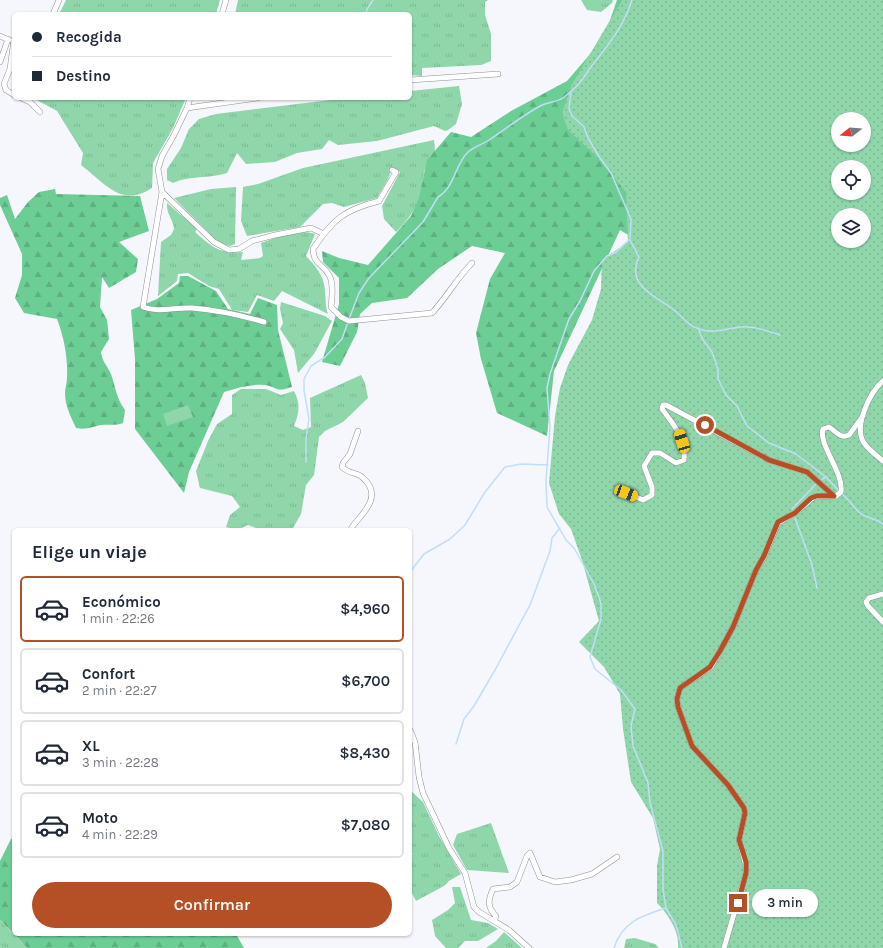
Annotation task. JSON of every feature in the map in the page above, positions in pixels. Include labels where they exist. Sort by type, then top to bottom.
[{"type":"street","points":[[54,12],[59,0]]},
{"type":"street","points":[[223,12],[226,0]]},
{"type":"street","points":[[0,36],[12,40]]},
{"type":"street","points":[[0,62],[12,40]]},
{"type":"street","points":[[12,40],[10,69],[4,84],[6,90],[12,94]]},
{"type":"street","points":[[412,80],[498,74]]},
{"type":"street","points":[[26,100],[30,102],[40,112]]},
{"type":"street","points":[[190,100],[188,108],[162,156],[158,169],[162,192],[143,307],[152,310],[190,308],[227,312],[264,322]]},
{"type":"street","points":[[188,108],[244,100]]},
{"type":"street","points":[[392,170],[396,172],[394,178],[379,201],[352,209],[345,213],[333,222],[313,249],[313,257],[330,276],[331,307],[341,317],[349,321],[432,313],[444,300],[456,280],[472,263]]},
{"type":"street","points":[[162,192],[214,242],[220,247],[229,250],[239,249],[252,242],[275,235],[311,228],[324,234]]},
{"type":"street","points":[[724,948],[746,873],[746,862],[739,840],[745,813],[741,803],[731,789],[692,746],[678,707],[678,693],[680,688],[710,667],[720,651],[733,627],[756,570],[764,556],[778,522],[795,513],[811,498],[817,496],[834,496],[841,492],[841,485],[832,457],[823,440],[823,429],[830,427],[839,435],[846,437],[852,432],[863,416],[874,388],[883,381]]},
{"type":"street","points":[[626,493],[643,500],[652,495],[652,487],[644,466],[652,453],[660,453],[676,463],[684,460],[685,449],[680,433],[662,409],[663,405],[666,405],[769,460],[807,472],[834,496]]},
{"type":"street","points":[[863,416],[861,435],[864,444],[883,461]]},
{"type":"street","points":[[352,528],[368,507],[372,498],[371,488],[360,475],[346,471],[342,467],[343,463],[350,454],[358,431]]},
{"type":"street","points":[[883,594],[869,598],[866,602],[883,622]]},
{"type":"street","points":[[412,735],[415,742],[419,777],[423,793],[449,848],[464,873],[474,907],[479,912],[510,930],[530,948]]},
{"type":"street","points":[[494,921],[496,916],[490,909],[488,901],[493,889],[510,887],[517,882],[527,856],[530,853],[540,877],[555,882],[592,874],[617,857]]},
{"type":"green space","points":[[66,0],[220,0],[217,12],[60,12]]},
{"type":"green space","points":[[238,0],[488,0],[485,2],[485,15],[491,34],[491,61],[481,65],[422,68],[422,76],[412,75],[412,12],[235,12]]},
{"type":"green space","points":[[581,0],[613,0],[612,3],[601,12],[587,10]]},
{"type":"green space","points":[[617,0],[689,0],[677,264],[620,230],[554,371],[547,436],[497,413],[481,359],[476,333],[490,279],[505,253],[472,246],[438,269],[407,298],[372,303],[360,314],[357,332],[340,366],[322,362],[339,304],[339,278],[323,262],[322,251],[339,258],[368,265],[411,216],[419,198],[427,160],[451,132],[471,137],[511,111],[567,81],[604,38]]},
{"type":"green space","points":[[622,0],[883,0],[883,948],[678,948],[675,930],[665,912],[657,903],[657,866],[660,849],[653,818],[631,782],[623,729],[620,694],[604,667],[579,642],[599,621],[582,560],[571,529],[559,514],[549,483],[555,416],[560,388],[568,365],[592,320],[601,289],[602,260],[628,242],[626,192],[596,156],[568,130],[562,113],[571,86]]},
{"type":"green space","points":[[459,86],[462,104],[456,124],[445,131],[434,126],[377,141],[338,145],[329,140],[322,149],[297,153],[275,162],[246,164],[237,153],[227,173],[186,179],[173,183],[167,180],[167,169],[181,148],[189,129],[199,119],[216,114],[331,100],[412,100],[412,91]]},
{"type":"green space","points":[[37,100],[185,100],[173,128],[153,163],[152,188],[141,194],[131,196],[123,195],[114,191],[81,165],[83,153],[57,111]]},
{"type":"green space","points":[[434,140],[435,151],[427,162],[422,190],[416,207],[396,232],[384,219],[382,206],[400,172],[392,168],[388,179],[377,198],[344,207],[332,203],[323,204],[300,227],[247,236],[241,221],[243,187],[258,184],[303,168]]},
{"type":"green space","points":[[236,187],[235,244],[230,246],[219,243],[174,198],[211,189]]},
{"type":"green space","points":[[55,189],[56,194],[140,196],[149,231],[119,242],[138,259],[136,272],[109,288],[102,277],[100,307],[107,320],[109,339],[101,352],[103,360],[112,377],[119,400],[125,410],[123,423],[120,424],[101,425],[80,429],[76,428],[66,402],[66,355],[64,340],[57,319],[24,313],[15,298],[22,275],[22,254],[0,205],[0,198],[7,195],[15,219],[28,202],[39,192]]},
{"type":"green space","points":[[167,203],[197,229],[195,232],[206,242],[222,251],[243,252],[241,260],[260,258],[263,256],[261,243],[280,236],[303,232],[315,234],[306,256],[316,268],[323,280],[328,314],[282,291],[274,301],[257,295],[248,312],[232,310],[219,289],[209,286],[188,273],[178,274],[177,281],[158,296],[161,242],[171,235],[174,229]]},
{"type":"green space","points":[[180,276],[188,276],[216,291],[228,309],[250,314],[258,298],[277,305],[278,330],[292,387],[279,390],[264,385],[254,385],[224,392],[189,472],[184,493],[135,429],[135,359],[131,310],[157,299],[179,283]]},
{"type":"green space","points":[[281,302],[325,316],[332,321],[314,354],[298,373],[294,350],[280,329],[283,323],[280,309]]},
{"type":"green space","points":[[361,375],[365,383],[368,398],[343,422],[325,431],[319,437],[314,475],[306,485],[301,514],[293,528],[256,528],[248,525],[241,528],[226,527],[230,515],[240,507],[232,496],[200,488],[196,471],[208,441],[217,424],[232,414],[232,395],[241,389],[266,389],[281,395],[294,391],[298,400],[298,408],[294,426],[303,430],[311,427],[310,398]]},
{"type":"green space","points":[[188,405],[193,417],[167,426],[163,414]]},
{"type":"green space","points":[[412,792],[423,802],[439,836],[461,874],[449,881],[444,886],[416,901],[412,893]]},
{"type":"green space","points":[[491,823],[509,873],[467,870],[453,845],[457,834]]},
{"type":"green space","points":[[11,839],[12,932],[0,920],[0,861]]},
{"type":"green space","points":[[452,887],[460,887],[471,920],[488,923],[498,929],[478,941],[465,941],[458,948],[446,948],[435,936],[432,920],[448,910],[455,903]]},
{"type":"green space","points":[[0,920],[12,932],[12,936],[15,936],[27,948],[0,948]]},
{"type":"green space","points":[[504,932],[522,948],[486,948],[496,941]]},
{"type":"green space","points":[[16,936],[237,936],[244,948],[27,948]]},
{"type":"green space","points":[[635,938],[655,944],[659,948],[624,948],[626,939]]},
{"type":"waterway","points":[[366,12],[373,0]]},
{"type":"waterway","points":[[349,319],[359,293],[369,278],[423,222],[438,197],[444,193],[452,182],[460,163],[468,152],[542,105],[556,101],[568,95],[582,80],[615,35],[625,18],[632,0]]},
{"type":"waterway","points":[[571,91],[569,109],[572,116],[584,127],[588,138],[611,173],[631,219],[630,239],[615,253],[607,256],[594,271],[580,301],[569,319],[550,374],[547,388],[550,427],[546,481],[547,507],[566,540],[574,548],[594,584],[601,603],[601,619],[590,657],[595,669],[621,690],[635,709],[631,726],[633,746],[648,783],[650,803],[663,851],[663,889],[666,908],[676,925],[682,948]]},
{"type":"waterway","points":[[630,240],[639,257],[636,266],[638,281],[649,293],[675,311],[691,325],[701,330],[708,331],[751,327],[780,335]]},
{"type":"waterway","points":[[306,462],[306,438],[309,419],[304,390],[304,379],[311,366],[325,357],[342,339],[348,322]]},
{"type":"waterway","points":[[698,328],[703,340],[712,352],[718,369],[718,379],[726,395],[737,406],[747,426],[769,443],[796,454],[826,477],[839,491]]},
{"type":"waterway","points":[[412,569],[424,554],[450,539],[465,525],[485,492],[505,467],[521,464],[548,465]]},
{"type":"waterway","points":[[822,479],[826,477]]},
{"type":"waterway","points":[[792,509],[816,484]]},
{"type":"waterway","points":[[842,494],[860,513],[883,524]]},
{"type":"waterway","points":[[795,518],[812,565],[817,588]]},
{"type":"waterway","points":[[456,744],[464,719],[474,706],[495,670],[530,605],[550,551],[552,538],[560,528]]},
{"type":"waterway","points":[[614,948],[622,932],[627,926],[641,917],[666,908]]},
{"type":"route","points":[[705,425],[769,460],[807,472],[834,496],[817,496],[811,498],[795,513],[778,522],[775,526],[764,556],[756,570],[733,627],[720,651],[710,667],[680,688],[678,693],[678,707],[692,746],[720,775],[744,808],[744,821],[739,840],[746,862],[746,873],[738,903]]}]
